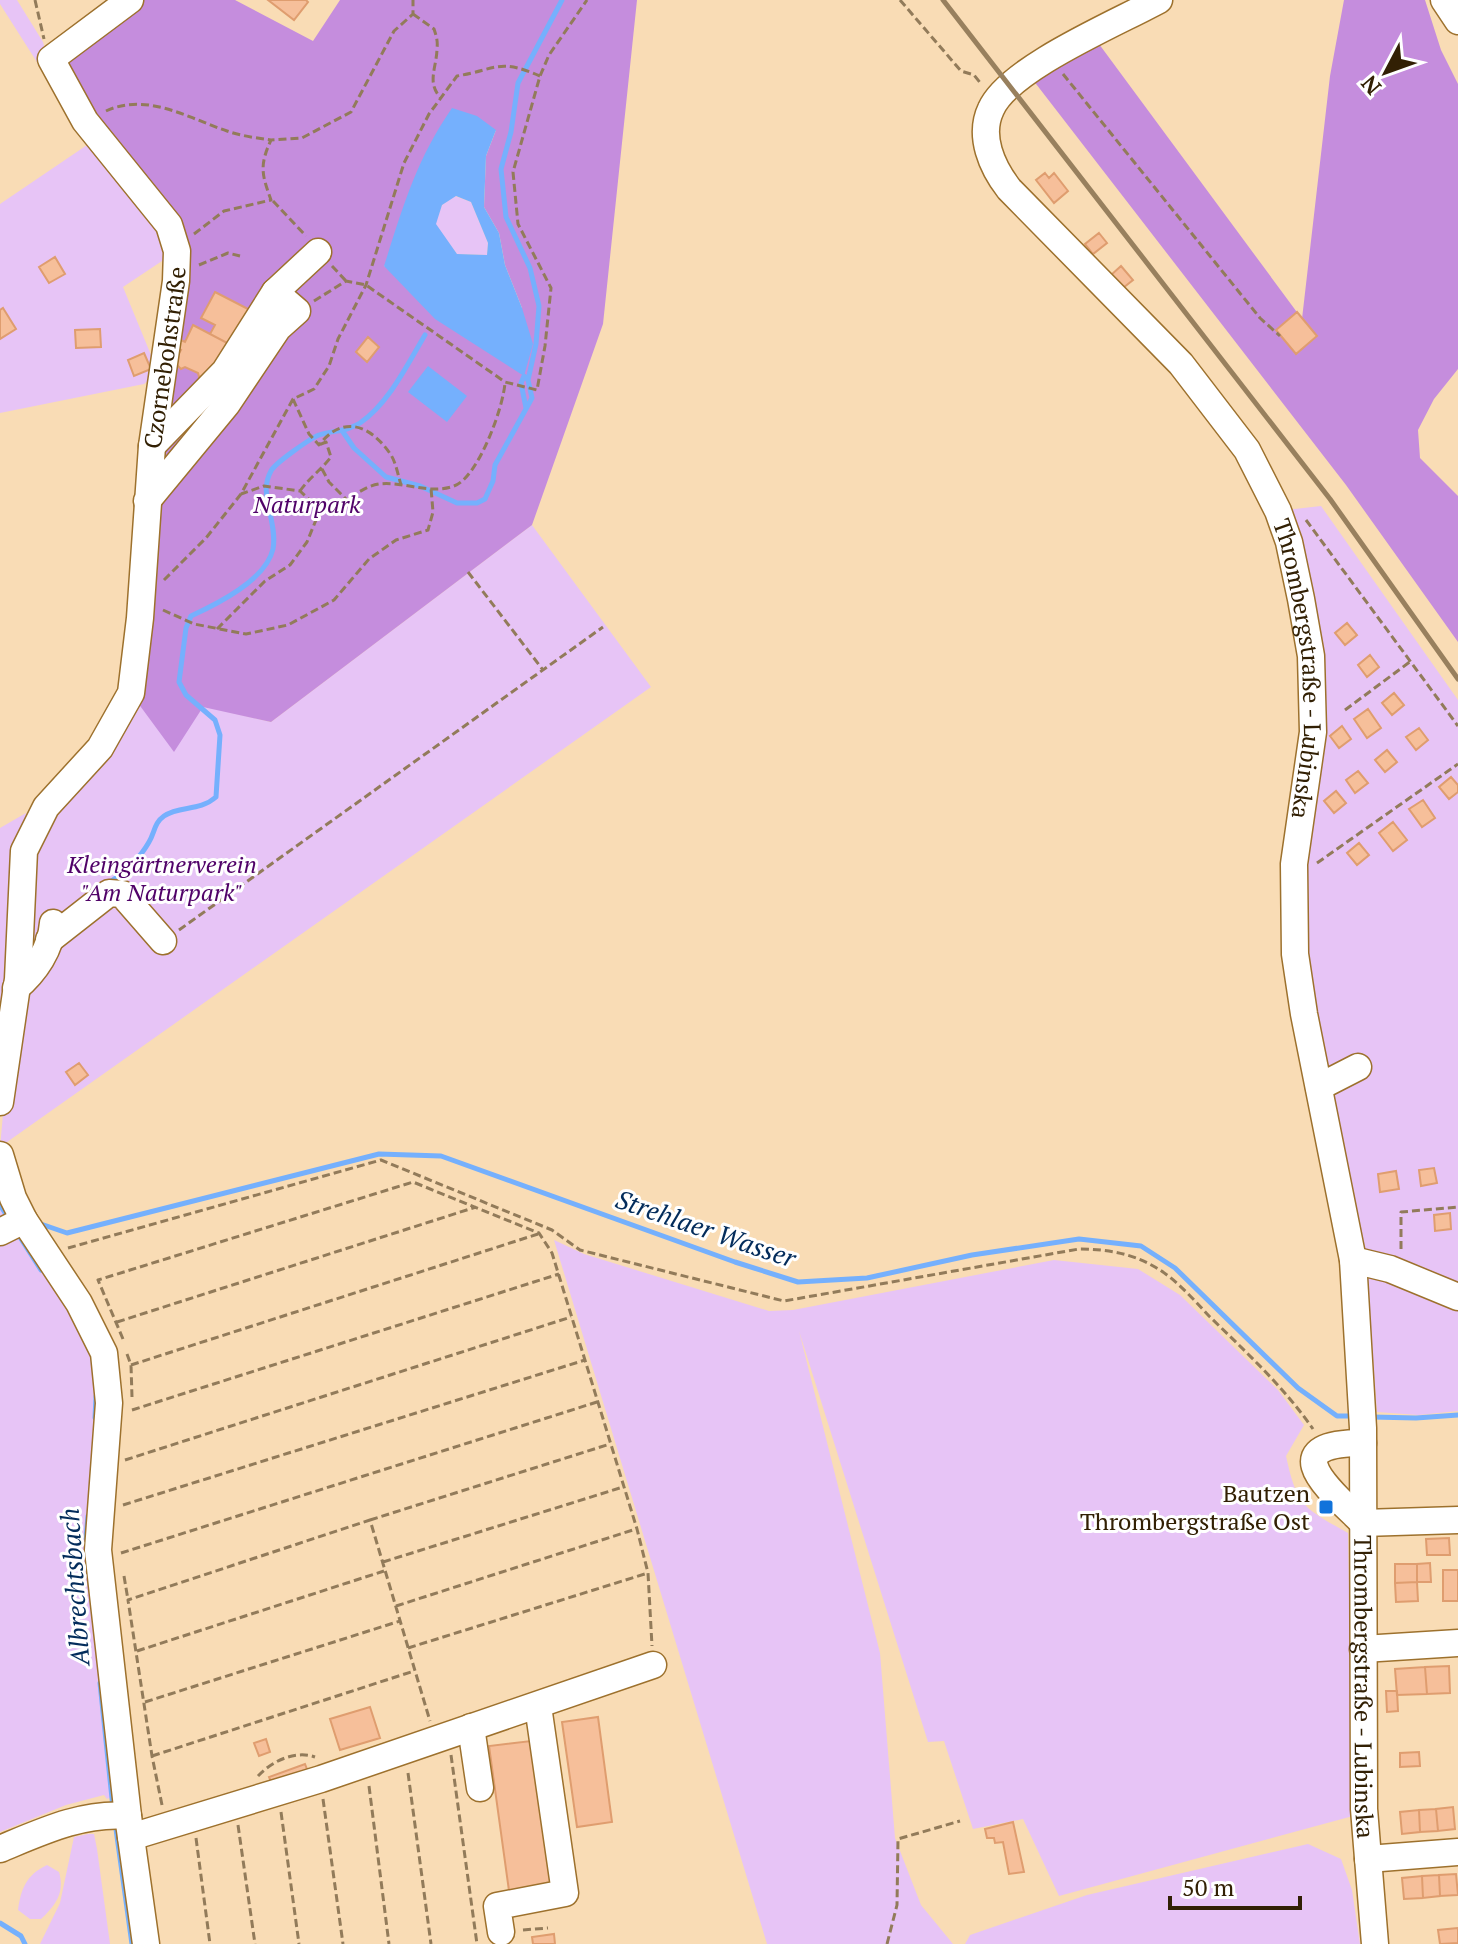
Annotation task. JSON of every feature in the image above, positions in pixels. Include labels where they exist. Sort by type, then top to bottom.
[{"type":"street","points":[[51,59],[130,0]]},
{"type":"street","points":[[993,104],[1018,80],[1051,57],[1159,0]]},
{"type":"street","points":[[1444,0],[1458,21]]},
{"type":"street","name":"Czornebohstraße","points":[[18,978],[24,851],[46,807],[100,748],[131,693],[140,618],[152,446],[176,281],[177,251],[169,225],[85,121],[51,59]]},
{"type":"street","name":"Thrombergstraße - Lubinska","points":[[993,104],[986,128],[987,147],[1001,179],[1181,364],[1247,450],[1278,511],[1289,542],[1311,656],[1313,732],[1294,864],[1295,954],[1353,1260],[1363,1427],[1364,1809],[1375,1944]]},
{"type":"street","points":[[152,446],[225,371],[275,292],[318,252]]},
{"type":"street","points":[[147,501],[227,404],[278,328],[297,311],[275,292]]},
{"type":"street","points":[[0,1102],[18,978],[35,972],[52,928],[109,893],[122,894],[163,941]]},
{"type":"street","points":[[1319,1087],[1358,1067]]},
{"type":"street","points":[[0,1155],[13,1198],[12,1226],[45,1255],[79,1303],[104,1353],[109,1403],[98,1550],[118,1821],[146,1944]]},
{"type":"street","points":[[1353,1260],[1390,1269],[1458,1297]]},
{"type":"street","points":[[1363,1427],[1326,1447],[1316,1456],[1314,1463],[1318,1479],[1363,1523],[1458,1520]]},
{"type":"street","points":[[1363,1649],[1458,1643]]},
{"type":"street","points":[[0,1849],[73,1821],[167,1826],[321,1779],[653,1665]]},
{"type":"street","points":[[501,1932],[497,1906],[565,1893],[538,1706]]},
{"type":"street","points":[[452,1734],[480,1788]]},
{"type":"street","points":[[1368,1859],[1458,1852]]},
{"type":"path","points":[[35,0],[51,59]]},
{"type":"path","points":[[85,121],[117,106],[140,102],[230,132],[271,140],[302,138],[351,112],[394,31],[413,14],[413,0]]},
{"type":"path","points":[[297,311],[346,281],[366,285],[505,382],[537,390],[551,288],[518,224],[513,172],[540,76],[549,55],[587,0]]},
{"type":"path","points":[[900,0],[961,71],[974,75],[993,104]]},
{"type":"path","points":[[413,14],[434,29],[438,44],[431,78],[435,92],[441,98]]},
{"type":"path","points":[[1051,57],[1074,90],[1260,318],[1280,336]]},
{"type":"path","points":[[165,580],[206,538],[241,494],[293,399],[314,389],[329,366],[338,339],[366,285],[404,163],[429,114],[457,76],[499,64],[516,66],[540,76]]},
{"type":"path","points":[[271,140],[263,157],[262,175],[271,200],[318,252]]},
{"type":"path","points":[[177,251],[224,211],[271,200]]},
{"type":"path","points":[[176,281],[204,262],[228,253],[240,256]]},
{"type":"path","points":[[241,494],[264,486],[300,491],[316,506],[330,509],[377,484],[426,488],[454,486],[465,479],[487,443],[505,392],[505,382]]},
{"type":"path","points":[[293,399],[309,434],[317,443]]},
{"type":"path","points":[[317,443],[330,431],[349,426],[374,435],[392,457],[401,485]]},
{"type":"path","points":[[300,491],[308,478],[322,469],[331,457],[326,442],[317,443]]},
{"type":"path","points":[[322,469],[329,482],[347,500]]},
{"type":"path","points":[[140,618],[155,608],[194,624],[246,634],[288,625],[334,600],[369,559],[396,540],[428,530],[433,512],[431,495],[426,488]]},
{"type":"path","points":[[217,629],[265,581],[290,565],[307,542],[318,515],[316,506]]},
{"type":"path","points":[[1305,518],[1458,726]]},
{"type":"path","points":[[468,572],[543,670]]},
{"type":"path","points":[[163,941],[603,627]]},
{"type":"path","points":[[1345,710],[1411,661]]},
{"type":"path","points":[[1316,864],[1458,764]]},
{"type":"path","points":[[45,1255],[381,1160],[552,1230],[580,1250],[784,1301],[1079,1249],[1110,1251],[1141,1260],[1170,1278],[1297,1407],[1326,1447]]},
{"type":"path","points":[[98,1280],[413,1182],[539,1233],[552,1253],[559,1274],[637,1529],[648,1573],[653,1665]]},
{"type":"path","points":[[117,1322],[476,1207]]},
{"type":"path","points":[[1390,1269],[1397,1263],[1401,1249],[1401,1212],[1458,1207]]},
{"type":"path","points":[[131,1365],[539,1233]]},
{"type":"path","points":[[132,1410],[559,1274]]},
{"type":"path","points":[[104,1467],[571,1317]]},
{"type":"path","points":[[119,1506],[586,1360]]},
{"type":"path","points":[[121,1553],[597,1402]]},
{"type":"path","points":[[167,1826],[152,1756],[128,1600],[610,1444]]},
{"type":"path","points":[[383,1562],[624,1487]]},
{"type":"path","points":[[370,1520],[415,1670],[452,1734],[477,1944]]},
{"type":"path","points":[[396,1606],[637,1529]]},
{"type":"path","points":[[137,1651],[385,1571]]},
{"type":"path","points":[[408,1648],[648,1573]]},
{"type":"path","points":[[144,1702],[400,1621]]},
{"type":"path","points":[[152,1756],[415,1670]]},
{"type":"path","points":[[405,1749],[431,1944]]},
{"type":"path","points":[[366,1762],[389,1944]]},
{"type":"path","points":[[321,1779],[343,1944]]},
{"type":"path","points":[[278,1792],[299,1944]]},
{"type":"path","points":[[235,1805],[255,1944]]},
{"type":"path","points":[[193,1818],[210,1944]]},
{"type":"path","points":[[887,1944],[897,1905],[898,1839],[960,1821]]},
{"type":"green space","points":[[0,0],[17,0],[43,42],[56,92],[0,4]]},
{"type":"green space","name":"Naturpark","points":[[142,0],[235,0],[313,41],[340,0],[637,0],[603,324],[532,525],[271,722],[203,707],[174,752],[135,699],[186,256],[58,63]],"holes":[[[496,130],[486,156],[484,207],[499,233],[505,265],[522,308],[384,266]]]},
{"type":"green space","points":[[1344,0],[1425,0],[1441,50],[1458,84],[1458,369],[1434,399],[1418,430],[1420,458],[1458,496],[1458,642],[1346,485],[1033,80],[1099,44],[1302,319],[1330,76]]},
{"type":"green space","points":[[93,141],[174,253],[123,287],[158,372],[144,384],[0,413],[0,204]]},
{"type":"green space","points":[[455,196],[471,202],[488,243],[487,255],[457,254],[435,224],[442,205]]},
{"type":"green space","points":[[1321,506],[1458,700],[1458,1411],[1418,1415],[1377,1412],[1366,1265],[1298,928],[1319,773],[1286,510]]},
{"type":"green space","name":"Kleingärtnerverein \"Am Naturpark\"","points":[[532,525],[651,687],[0,1147],[27,854],[135,699],[203,706],[271,722]]},
{"type":"green space","points":[[26,813],[19,850],[0,1056],[0,828]]},
{"type":"green space","points":[[0,1174],[100,1355],[115,1795],[66,1805],[0,1832]]},
{"type":"green space","points":[[554,1240],[584,1254],[769,1311],[793,1310],[1054,1260],[1138,1269],[1180,1295],[1278,1390],[1304,1425],[1286,1456],[1294,1486],[1312,1511],[1348,1533],[1353,1816],[1059,1896],[1023,1819],[973,1829],[944,1741],[928,1742],[799,1331],[880,1653],[895,1838],[921,1905],[953,1944],[767,1944]]},
{"type":"green space","points":[[94,1834],[97,1849],[110,1944],[40,1944],[60,1903],[74,1837]]},
{"type":"green space","points":[[1308,1844],[1341,1859],[1352,1890],[1360,1944],[965,1944],[970,1935],[1087,1895]]},
{"type":"green space","points":[[47,1865],[59,1872],[60,1892],[41,1919],[30,1919],[18,1910],[21,1896],[29,1878]]},
{"type":"water","points":[[452,108],[477,116],[496,130],[486,156],[484,207],[499,233],[505,265],[533,344],[524,376],[435,319],[384,266],[412,184]],"holes":[[[456,196],[471,202],[488,243],[487,255],[457,254],[436,224],[442,205]]]},
{"type":"water","points":[[428,366],[467,396],[447,422],[408,392]]},
{"type":"building","points":[[268,0],[306,0],[308,2],[294,20]]},
{"type":"building","points":[[1045,173],[1049,178],[1054,173],[1068,191],[1054,203],[1036,180]]},
{"type":"building","points":[[1099,233],[1107,243],[1093,254],[1085,244]]},
{"type":"building","points":[[55,257],[65,274],[49,283],[39,267]]},
{"type":"building","points":[[1121,266],[1133,280],[1123,288],[1111,275]]},
{"type":"building","points":[[215,292],[250,310],[231,345],[210,334],[215,325],[201,318]]},
{"type":"building","points":[[3,308],[16,329],[0,339],[0,310]]},
{"type":"building","points":[[1297,312],[1317,336],[1296,354],[1276,330]]},
{"type":"building","points":[[193,325],[231,345],[207,375],[199,377],[198,373],[185,367],[181,369],[174,362],[181,350],[177,348],[181,340],[185,342]]},
{"type":"building","points":[[100,329],[101,347],[76,348],[75,330]]},
{"type":"building","points":[[368,337],[379,347],[367,362],[356,352]]},
{"type":"building","points":[[144,353],[151,369],[134,376],[128,360]]},
{"type":"building","points":[[1347,623],[1357,635],[1345,645],[1335,633]]},
{"type":"building","points":[[1370,655],[1379,667],[1367,677],[1358,665]]},
{"type":"building","points":[[1394,693],[1404,705],[1392,715],[1382,703]]},
{"type":"building","points":[[1368,709],[1381,728],[1367,738],[1354,719]]},
{"type":"building","points":[[1342,726],[1351,739],[1339,748],[1330,736]]},
{"type":"building","points":[[1419,728],[1428,740],[1416,750],[1406,737]]},
{"type":"building","points":[[1387,750],[1397,762],[1385,772],[1375,760]]},
{"type":"building","points":[[1358,771],[1368,783],[1355,793],[1346,780]]},
{"type":"building","points":[[1451,777],[1458,785],[1458,792],[1449,799],[1439,787]]},
{"type":"building","points":[[1336,791],[1346,803],[1334,813],[1324,801]]},
{"type":"building","points":[[1423,800],[1435,818],[1422,827],[1409,809]]},
{"type":"building","points":[[1393,822],[1407,840],[1393,851],[1379,833]]},
{"type":"building","points":[[1359,843],[1369,855],[1357,865],[1347,853]]},
{"type":"building","points":[[79,1063],[88,1075],[75,1085],[66,1072]]},
{"type":"building","points":[[1434,1168],[1437,1183],[1421,1186],[1419,1170]]},
{"type":"building","points":[[1396,1171],[1399,1189],[1380,1192],[1378,1174]]},
{"type":"building","points":[[1450,1213],[1451,1229],[1435,1231],[1434,1215]]},
{"type":"building","points":[[1449,1538],[1450,1555],[1427,1555],[1426,1539]]},
{"type":"building","points":[[1430,1563],[1431,1582],[1417,1582],[1417,1564]]},
{"type":"building","points":[[1395,1564],[1417,1564],[1417,1582],[1395,1583]]},
{"type":"building","points":[[1443,1570],[1458,1570],[1458,1601],[1443,1601]]},
{"type":"building","points":[[1417,1582],[1418,1601],[1396,1602],[1395,1583]]},
{"type":"building","points":[[1449,1666],[1450,1693],[1427,1694],[1425,1667]]},
{"type":"building","points":[[1425,1667],[1427,1694],[1397,1695],[1395,1669]]},
{"type":"building","points":[[1386,1691],[1397,1691],[1398,1711],[1387,1712]]},
{"type":"building","points":[[370,1707],[380,1738],[340,1750],[330,1719]]},
{"type":"building","points":[[598,1717],[612,1822],[577,1827],[562,1722]]},
{"type":"building","points":[[266,1739],[270,1752],[259,1756],[254,1743]]},
{"type":"building","points":[[531,1741],[552,1892],[510,1898],[489,1746]]},
{"type":"building","points":[[1419,1752],[1420,1766],[1400,1767],[1400,1753]]},
{"type":"building","points":[[305,1764],[310,1777],[274,1789],[269,1777]]},
{"type":"building","points":[[1453,1807],[1455,1829],[1438,1831],[1436,1809]]},
{"type":"building","points":[[1436,1809],[1438,1831],[1420,1832],[1419,1810]]},
{"type":"building","points":[[1419,1810],[1420,1832],[1402,1834],[1400,1812]]},
{"type":"building","points":[[1013,1822],[1024,1872],[1009,1874],[1003,1842],[995,1843],[994,1838],[987,1838],[985,1829]]},
{"type":"building","points":[[1456,1874],[1458,1895],[1440,1896],[1439,1875]]},
{"type":"building","points":[[1439,1875],[1440,1896],[1423,1898],[1422,1876]]},
{"type":"building","points":[[1422,1876],[1423,1898],[1404,1899],[1402,1878]]},
{"type":"building","points":[[1458,1928],[1458,1943],[1440,1944],[1438,1930]]},
{"type":"building","points":[[554,1934],[555,1944],[533,1944],[532,1937]]},
{"type":"waterway","points":[[343,432],[354,448],[386,477],[420,486],[457,503],[477,503],[485,499],[493,481],[495,465],[532,398],[528,380],[536,344],[539,306],[530,268],[506,217],[501,169],[511,132],[518,83],[562,0]]},
{"type":"waterway","points":[[110,882],[141,854],[164,816],[176,810],[203,805],[216,797],[220,735],[215,720],[186,695],[179,682],[186,628],[191,616],[239,590],[269,560],[274,541],[266,489],[271,471],[315,437],[350,428],[370,415],[397,383],[425,335]]},
{"type":"waterway","points":[[526,408],[521,383],[524,376],[527,379]]},
{"type":"waterway","name":"Strehlaer Wasser","points":[[38,1223],[67,1233],[379,1154],[441,1156],[798,1282],[867,1278],[972,1255],[1079,1239],[1141,1246],[1175,1268],[1298,1388],[1337,1416],[1354,1416]]},
{"type":"waterway","name":"Albrechtsbach","points":[[0,1205],[9,1219]]},
{"type":"waterway","name":"Albrechtsbach","points":[[16,1231],[41,1270]]},
{"type":"waterway","name":"Albrechtsbach","points":[[95,1418],[96,1396]]},
{"type":"waterway","name":"Strehlaer Wasser","points":[[1372,1417],[1458,1415]]},
{"type":"waterway","name":"Albrechtsbach","points":[[86,1538],[88,1516]]},
{"type":"waterway","name":"Albrechtsbach","points":[[100,1683],[113,1808]]},
{"type":"waterway","name":"Albrechtsbach","points":[[115,1822],[132,1944]]},
{"type":"waterway","points":[[0,1923],[21,1936],[25,1944]]},
{"type":"railway","points":[[943,0],[1330,499],[1458,679]]},
{"type":"place","name":"Bautzen Thrombergstraße Ost","points":[[1326,1507]]}]
